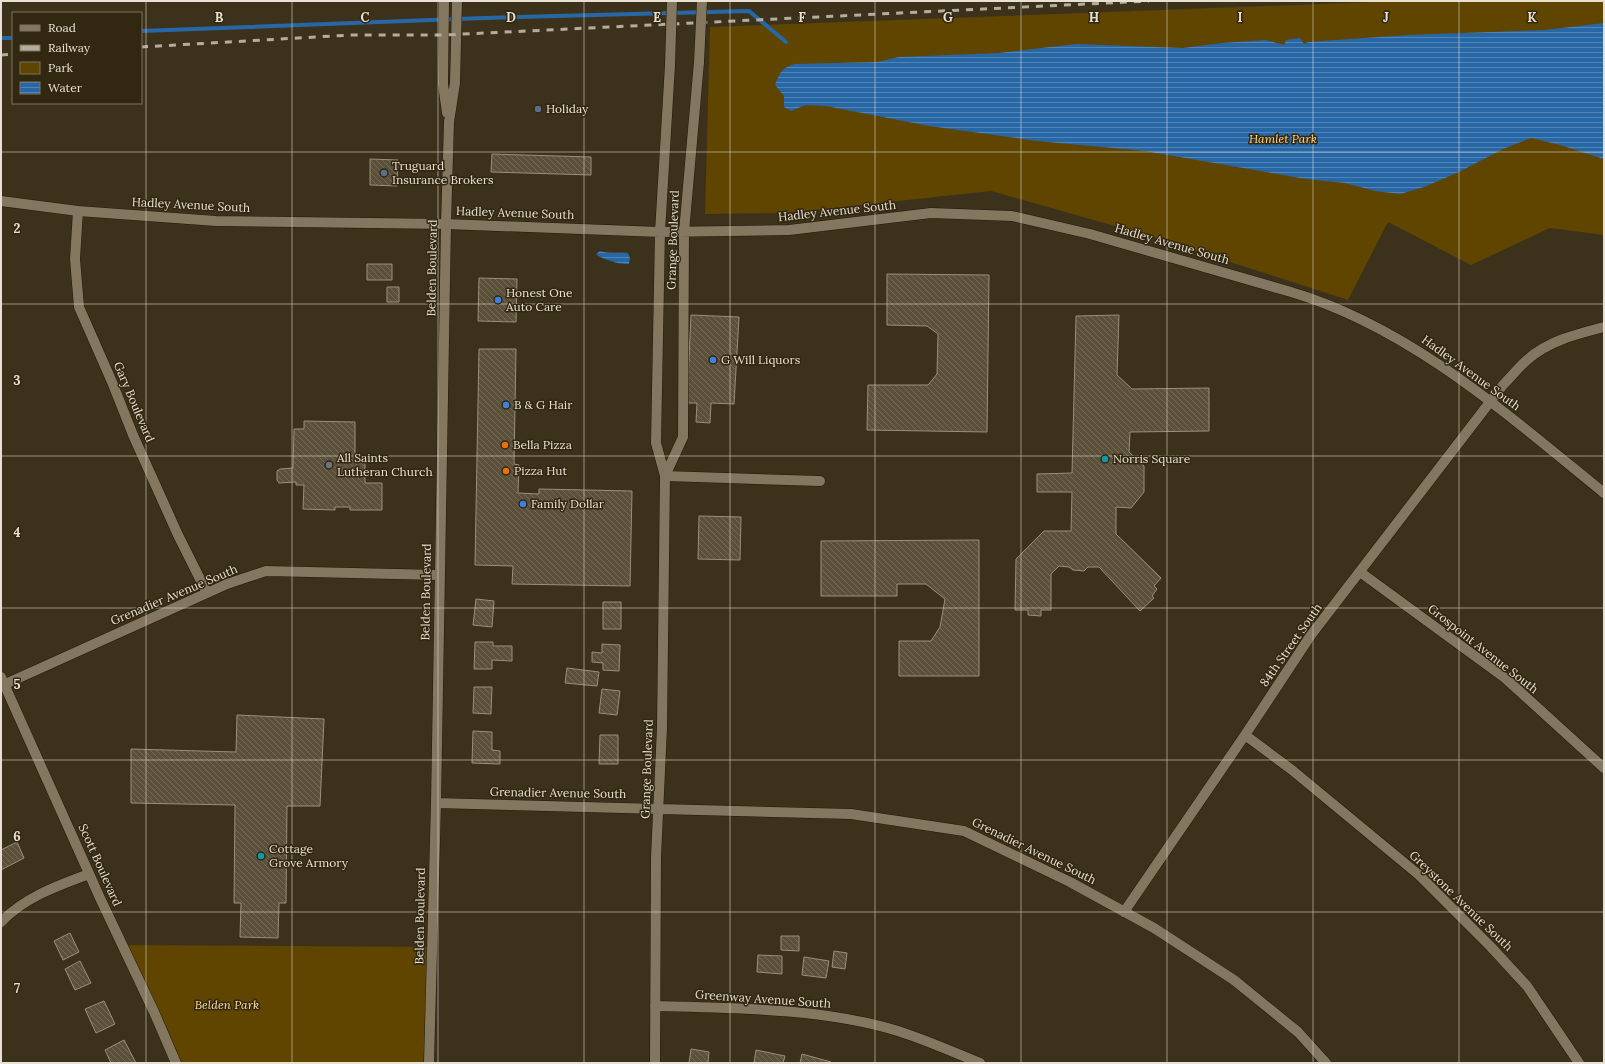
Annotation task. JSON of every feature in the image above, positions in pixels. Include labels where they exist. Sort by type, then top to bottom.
[{"type":"street","name":"Belden Boulevard","points":[[444,1],[443,84],[449,122]]},
{"type":"street","name":"Belden Boulevard","points":[[429,1063],[436,803],[446,224],[449,122],[455,83],[457,1]]},
{"type":"street","name":"Grange Boulevard","points":[[655,1063],[656,857],[662,728],[665,476],[656,443],[660,232],[670,65],[672,1]]},
{"type":"street","name":"Grange Boulevard","points":[[665,476],[683,437],[684,232],[699,62],[702,1]]},
{"type":"street","name":"Hadley Avenue South","points":[[1,201],[78,211],[216,221],[446,224],[660,232],[789,230],[931,214],[1012,216],[1090,234],[1311,298],[1360,318],[1410,345],[1491,402],[1604,493]]},
{"type":"street","name":"Gary Boulevard","points":[[78,211],[75,259],[79,307],[178,535],[207,593]]},
{"type":"street","name":"84th Street South","points":[[1124,912],[1245,735],[1311,635],[1503,385],[1528,360],[1540,351],[1571,336],[1604,327]]},
{"type":"street","points":[[665,476],[820,481]]},
{"type":"street","name":"Grenadier Avenue South","points":[[2,682],[227,584],[266,571],[439,575]]},
{"type":"street","name":"Grospoint Avenue South","points":[[1360,572],[1505,678],[1604,768]]},
{"type":"street","name":"Scott Boulevard","points":[[2,682],[176,1063]]},
{"type":"street","name":"Greystone Avenue South","points":[[1245,735],[1292,770],[1424,880],[1491,947],[1527,986],[1579,1063]]},
{"type":"street","name":"Grenadier Avenue South","points":[[436,803],[851,814],[964,831],[1070,882],[1154,928],[1234,980],[1298,1032],[1326,1063]]},
{"type":"street","points":[[1,922],[19,906],[50,888],[89,874]]},
{"type":"street","name":"Greenway Avenue South","points":[[655,1006],[756,1009],[838,1018],[897,1031],[980,1063]]},
{"type":"green space","name":"Hamlet Park","points":[[1400,1],[1604,1],[1604,235],[1550,228],[1471,265],[1388,222],[1348,300],[1150,236],[991,191],[787,213],[705,214],[710,27]]},
{"type":"green space","name":"Belden Park","points":[[122,945],[432,947],[429,1063],[176,1063]]},
{"type":"water","points":[[1604,23],[1604,159],[1560,145],[1531,138],[1503,149],[1459,172],[1424,187],[1400,194],[1375,191],[1345,183],[1306,179],[1145,151],[1037,141],[929,126],[826,106],[806,105],[791,111],[784,107],[784,96],[775,85],[782,72],[794,64],[877,62],[899,57],[999,53],[1076,44],[1183,48],[1222,43],[1266,40],[1284,45],[1286,40],[1300,38],[1304,44],[1308,42],[1408,35],[1545,30]]},
{"type":"water","points":[[600,251],[610,253],[628,253],[630,258],[629,264],[616,263],[602,258],[596,254]]},
{"type":"building","points":[[492,154],[591,157],[591,175],[491,172]]},
{"type":"building","name":"Truguard Insurance Brokers","points":[[370,159],[398,160],[397,186],[370,185]]},
{"type":"building","points":[[367,264],[392,264],[392,280],[367,280]]},
{"type":"building","points":[[887,274],[989,275],[987,432],[867,430],[868,385],[928,385],[937,374],[938,334],[927,326],[887,325]]},
{"type":"building","name":"Honest One Auto Care","points":[[479,278],[517,279],[516,322],[478,321]]},
{"type":"building","points":[[387,287],[399,287],[399,302],[387,302]]},
{"type":"building","name":"G Will Liquors","points":[[691,315],[739,317],[734,404],[711,403],[710,423],[696,422],[697,403],[687,403]]},
{"type":"building","name":"Norris Square","points":[[1119,315],[1117,375],[1132,389],[1209,388],[1209,431],[1130,432],[1129,452],[1144,466],[1144,492],[1131,508],[1116,507],[1116,534],[1161,578],[1154,586],[1157,589],[1152,596],[1154,598],[1140,611],[1099,567],[1088,567],[1084,571],[1059,566],[1051,574],[1051,610],[1041,610],[1041,616],[1028,615],[1028,610],[1015,610],[1016,559],[1044,531],[1071,531],[1072,492],[1037,492],[1037,474],[1072,473],[1076,316]]},
{"type":"building","points":[[479,349],[516,349],[514,464],[519,465],[518,493],[539,494],[539,489],[632,491],[630,586],[512,584],[513,566],[475,565]]},
{"type":"building","name":"All Saints Lutheran Church","points":[[304,421],[355,422],[355,462],[365,462],[365,483],[382,483],[382,510],[350,510],[350,507],[335,507],[335,510],[303,509],[304,485],[296,485],[296,482],[279,483],[277,480],[277,471],[280,469],[293,468],[294,429],[304,429]]},
{"type":"building","points":[[699,516],[741,517],[740,560],[698,559]]},
{"type":"building","points":[[979,540],[979,676],[899,676],[899,641],[931,641],[940,627],[945,599],[926,584],[897,584],[897,596],[821,596],[821,541]]},
{"type":"building","points":[[476,599],[494,601],[492,627],[473,625]]},
{"type":"building","points":[[603,602],[621,602],[621,629],[603,629]]},
{"type":"building","points":[[475,642],[493,642],[493,646],[512,646],[512,661],[492,660],[492,669],[474,669]]},
{"type":"building","points":[[602,644],[620,645],[619,671],[603,670],[603,663],[592,662],[592,652],[602,653]]},
{"type":"building","points":[[567,668],[599,672],[597,686],[565,683]]},
{"type":"building","points":[[474,687],[492,687],[491,714],[473,713]]},
{"type":"building","points":[[602,689],[620,691],[617,715],[599,713]]},
{"type":"building","name":"Cottage Grove Armory","points":[[237,715],[324,719],[320,806],[287,806],[286,903],[279,903],[278,938],[240,937],[241,903],[234,903],[235,805],[131,803],[131,749],[236,752]]},
{"type":"building","points":[[473,731],[492,732],[492,750],[500,751],[500,764],[472,763]]},
{"type":"building","points":[[600,735],[618,735],[618,764],[599,764]]},
{"type":"building","points":[[17,842],[24,858],[1,870],[1,850]]},
{"type":"building","points":[[70,933],[79,952],[63,960],[54,941]]},
{"type":"building","points":[[781,936],[799,936],[799,951],[781,950]]},
{"type":"building","points":[[834,951],[847,953],[845,969],[832,967]]},
{"type":"building","points":[[758,955],[782,956],[782,974],[757,972]]},
{"type":"building","points":[[804,957],[829,961],[826,978],[802,975]]},
{"type":"building","points":[[80,961],[91,983],[75,990],[65,969]]},
{"type":"building","points":[[104,1001],[115,1024],[96,1033],[85,1009]]},
{"type":"building","points":[[124,1040],[136,1063],[111,1063],[105,1050]]},
{"type":"building","points":[[691,1049],[709,1052],[708,1063],[689,1063]]},
{"type":"building","points":[[756,1050],[785,1056],[783,1063],[754,1063]]},
{"type":"building","points":[[802,1054],[831,1062],[800,1063]]},
{"type":"waterway","points":[[142,31],[484,18],[749,11],[786,42]]},
{"type":"waterway","points":[[1,38],[12,38]]},
{"type":"railway","points":[[142,47],[351,35],[444,35],[1149,1]]},
{"type":"railway","points":[[1,55],[12,54]]},
{"type":"place","name":"Holiday","points":[[538,109]]},
{"type":"place","name":"Truguard Insurance Brokers","points":[[384,173]]},
{"type":"place","name":"Honest One Auto Care","points":[[498,300]]},
{"type":"place","name":"G Will Liquors","points":[[713,360]]},
{"type":"place","name":"B & G Hair","points":[[506,405]]},
{"type":"place","name":"Bella Pizza","points":[[505,445]]},
{"type":"place","name":"Norris Square","points":[[1105,459]]},
{"type":"place","name":"All Saints Lutheran Church","points":[[329,465]]},
{"type":"place","name":"Pizza Hut","points":[[506,471]]},
{"type":"place","name":"Family Dollar","points":[[523,504]]},
{"type":"place","name":"Cottage Grove Armory","points":[[261,856]]}]
